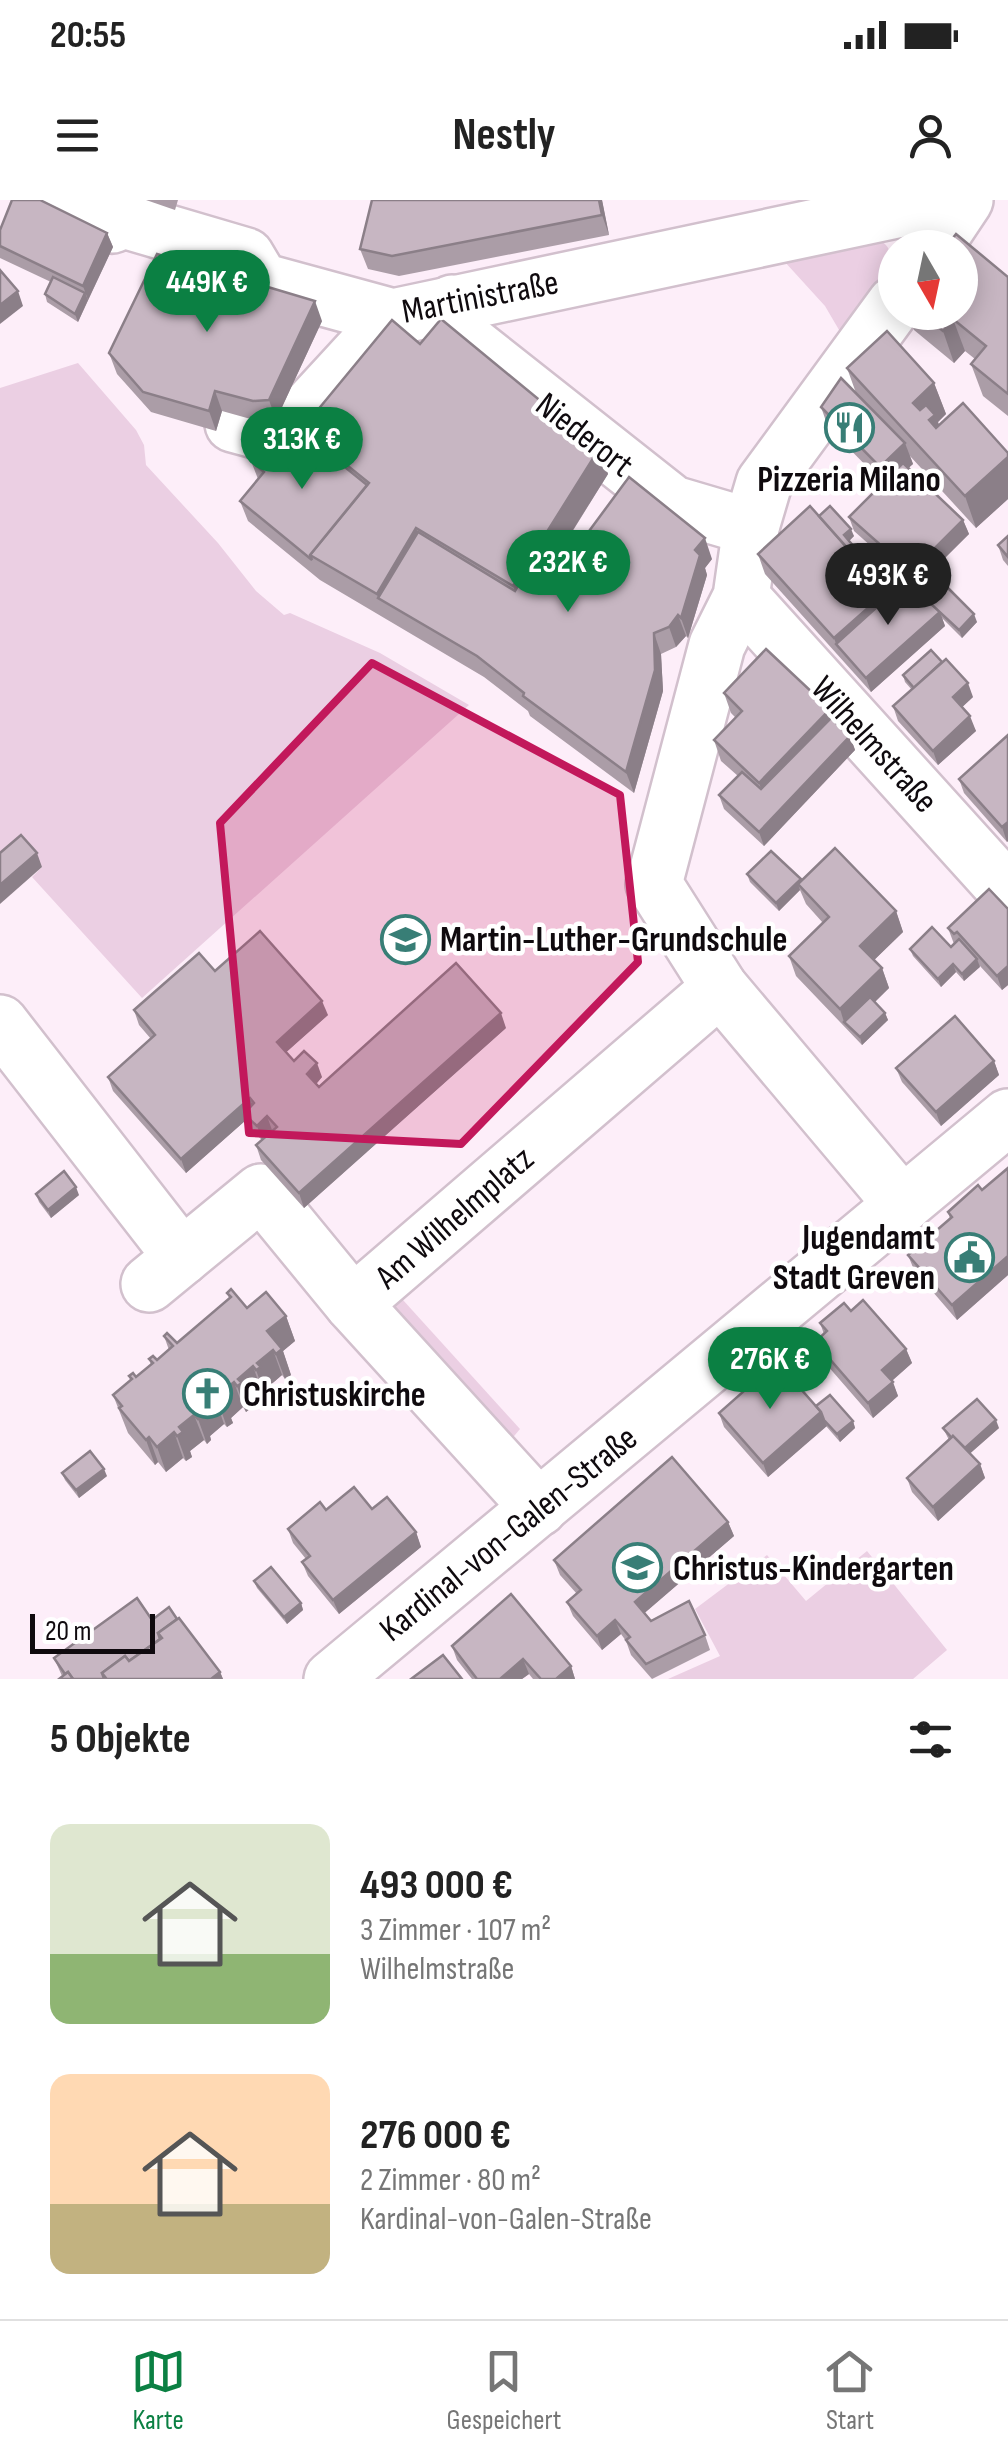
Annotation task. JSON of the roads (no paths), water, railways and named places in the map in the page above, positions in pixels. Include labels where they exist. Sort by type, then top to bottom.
[{"type":"street","name":"Martinistraße","points":[[62,200],[112,225],[124,220],[246,256],[261,281],[393,317],[824,227],[910,207],[920,200]]},
{"type":"street","points":[[945,230],[965,200]]},
{"type":"street","points":[[990,200],[1008,220]]},
{"type":"street","name":"Niederort","points":[[452,303],[459,335],[673,504],[751,527]]},
{"type":"street","points":[[233,424],[286,439],[393,317]]},
{"type":"street","points":[[878,328],[764,483],[751,527],[741,597],[717,645],[654,884],[720,988],[903,1205]]},
{"type":"street","name":"Wilhelmstraße","points":[[741,597],[1008,892]]},
{"type":"street","name":"Am Wilhelmplatz","points":[[539,1508],[352,1304],[720,988]]},
{"type":"street","points":[[0,1023],[166,1270],[260,1192],[352,1304]]},
{"type":"street","name":"Kardinal-von-Galen-Straße","points":[[332,1679],[1008,1118]]},
{"type":"place","name":"Pizzeria Milano","points":[[849,427]]},
{"type":"place","name":"Martin-Luther-Grundschule","points":[[405,939]]},
{"type":"place","name":"Jugendamt Stadt Greven","points":[[970,1257]]},
{"type":"place","name":"Christuskirche","points":[[208,1394]]},
{"type":"place","name":"Christus-Kindergarten","points":[[638,1568]]}]
